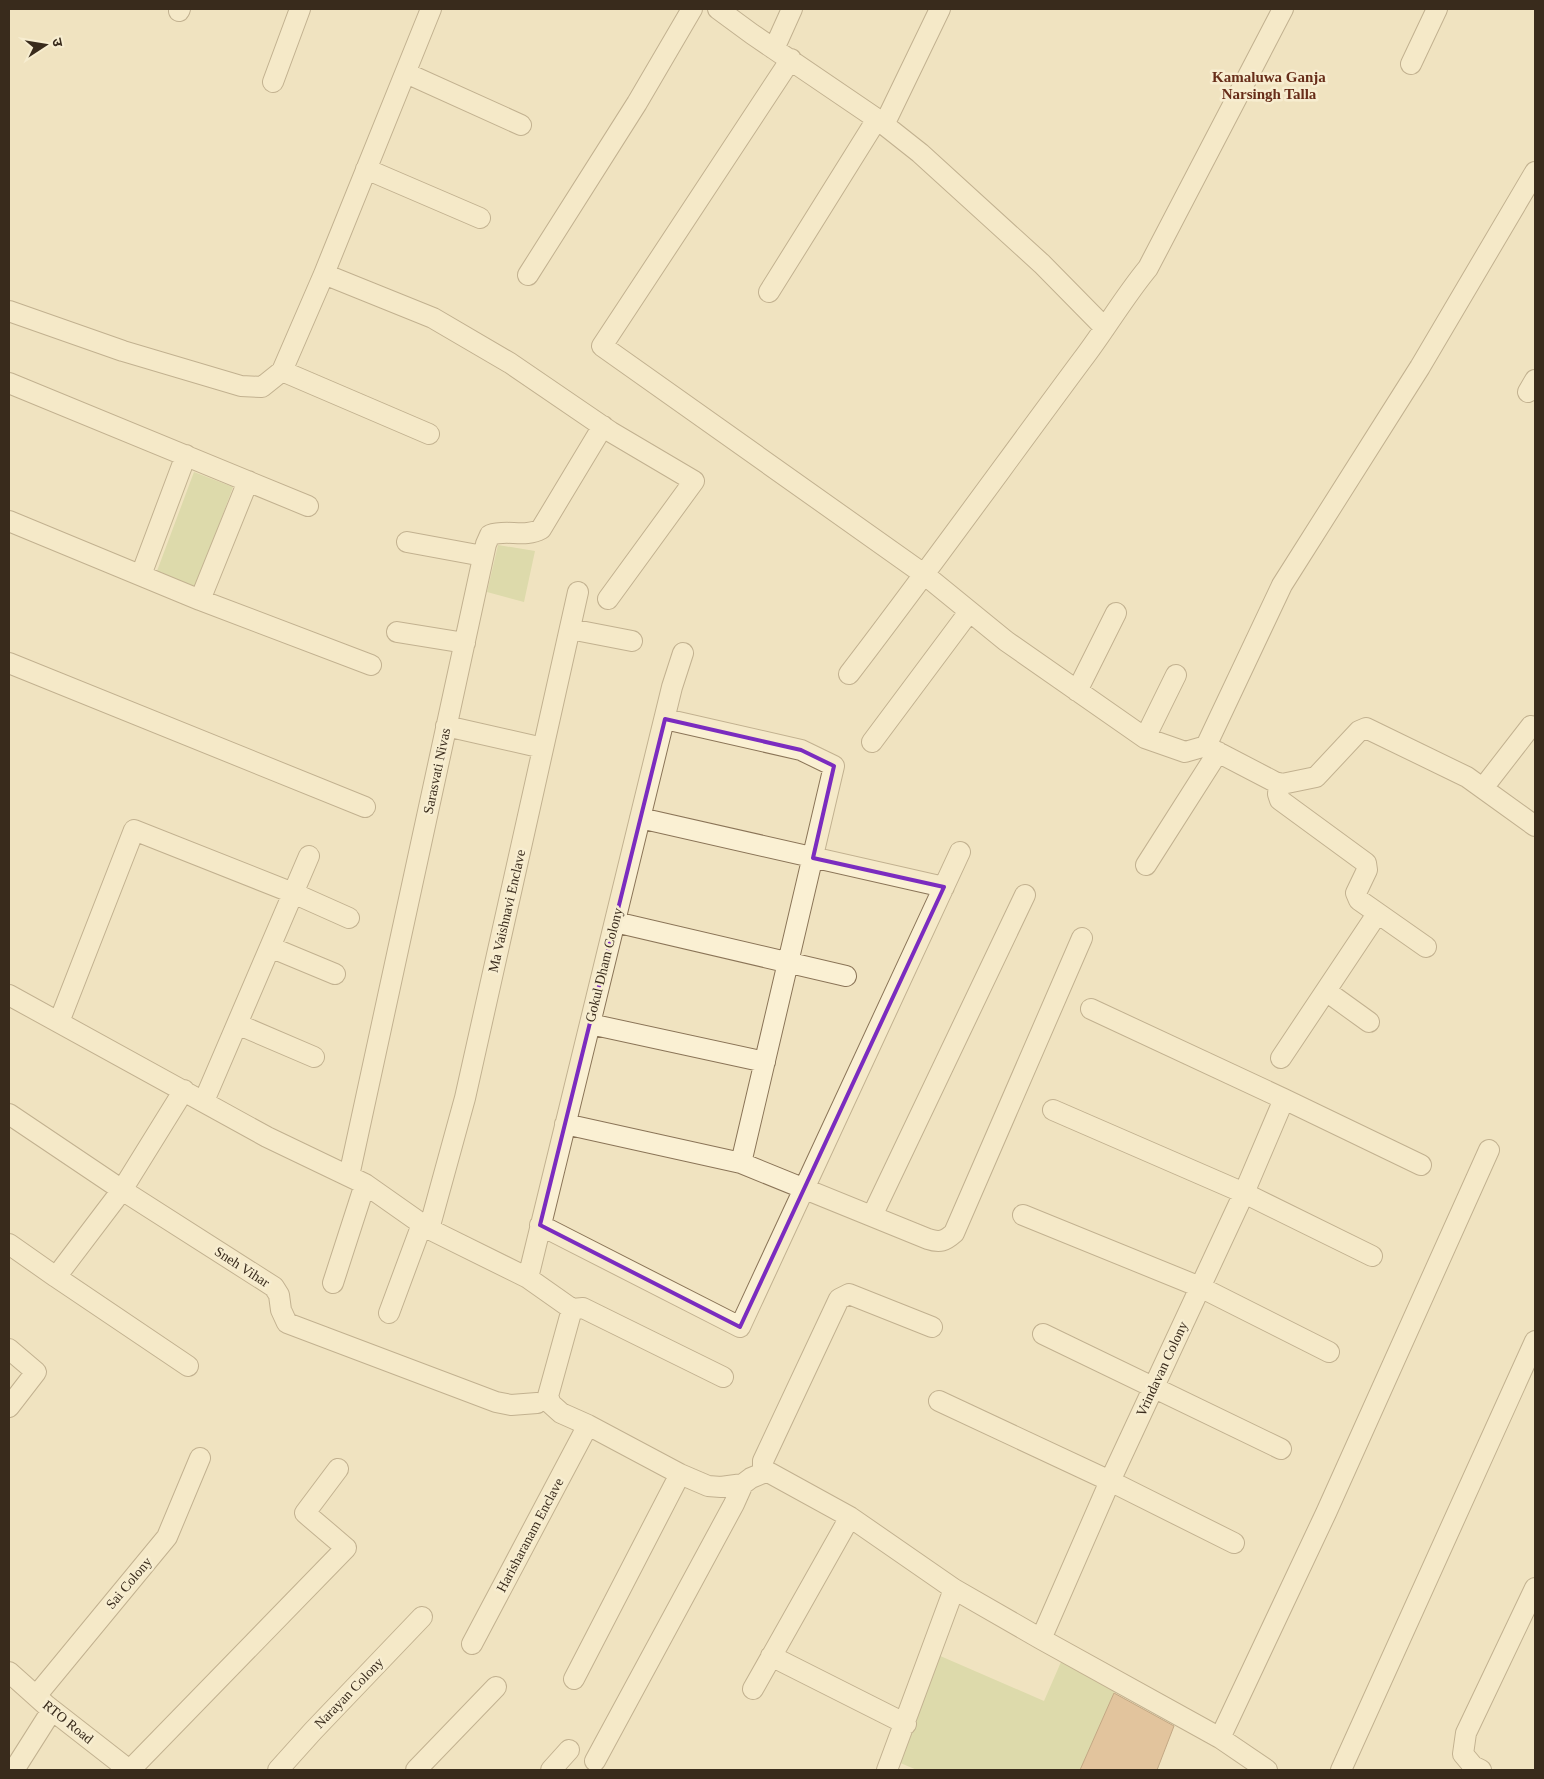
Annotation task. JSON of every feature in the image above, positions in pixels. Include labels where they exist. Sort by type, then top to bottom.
[{"type":"street","points":[[273,82],[300,9]]},
{"type":"street","points":[[9,311],[123,351],[240,386],[262,387],[282,371],[324,274],[431,9]]},
{"type":"street","points":[[528,275],[637,103],[692,9]]},
{"type":"street","points":[[718,9],[880,122],[920,153],[1042,264],[1105,328]]},
{"type":"street","points":[[792,9],[782,54],[602,346],[925,575],[1006,641],[1145,738],[1184,752],[1212,749],[1279,783],[1316,777],[1359,731],[1366,728],[1467,777],[1535,826]]},
{"type":"street","points":[[769,292],[880,122],[940,9]]},
{"type":"street","points":[[849,674],[925,575],[1025,435],[1105,328],[1130,289],[1148,268],[1283,9]]},
{"type":"street","points":[[1411,64],[1437,9]]},
{"type":"street","points":[[406,73],[522,125]]},
{"type":"street","points":[[366,169],[480,218]]},
{"type":"street","points":[[1146,865],[1212,749],[1282,585],[1420,367],[1535,172]]},
{"type":"street","points":[[324,274],[434,318],[510,363],[602,426],[694,482],[608,599]]},
{"type":"street","points":[[282,371],[429,434]]},
{"type":"street","points":[[9,383],[308,506]]},
{"type":"street","name":"Sarasvati Nivas","points":[[333,1283],[357,1180],[446,726],[483,556],[490,535],[497,532],[529,534],[541,529],[602,426]]},
{"type":"street","points":[[141,575],[186,456]]},
{"type":"street","points":[[200,600],[248,482]]},
{"type":"street","points":[[9,521],[200,600],[370,665]]},
{"type":"street","points":[[407,542],[483,556]]},
{"type":"street","name":"Ma Vaishnavi Enclave","points":[[389,1313],[426,1226],[465,1098],[578,592]]},
{"type":"street","points":[[872,742],[969,612]]},
{"type":"street","points":[[1077,691],[1116,613]]},
{"type":"street","points":[[570,629],[632,641]]},
{"type":"street","points":[[397,632],[465,644]]},
{"type":"street","name":"Gokul Dham Colony","points":[[528,1278],[640,818],[683,653]]},
{"type":"street","points":[[9,663],[365,807]]},
{"type":"street","points":[[1145,738],[1176,675]]},
{"type":"street","points":[[665,718],[801,750],[834,766],[741,1162]]},
{"type":"street","points":[[446,726],[543,748]]},
{"type":"street","points":[[1483,788],[1531,726]]},
{"type":"street","points":[[1279,783],[1278,794],[1280,800],[1366,863],[1366,870],[1356,896],[1377,914],[1426,947]]},
{"type":"street","points":[[640,818],[944,887]]},
{"type":"street","points":[[59,1022],[134,830],[293,893],[349,918]]},
{"type":"street","points":[[540,1225],[740,1327],[960,852]]},
{"type":"street","points":[[204,1101],[309,856]]},
{"type":"street","points":[[872,1216],[1025,895]]},
{"type":"street","points":[[1281,1058],[1377,914]]},
{"type":"street","points":[[615,922],[846,976]]},
{"type":"street","points":[[565,1124],[741,1162],[805,1190],[938,1242],[947,1239],[954,1232],[1082,938]]},
{"type":"street","points":[[270,947],[335,974]]},
{"type":"street","points":[[1326,990],[1369,1022]]},
{"type":"street","points":[[9,995],[267,1137],[357,1180],[426,1226],[528,1278],[572,1308],[583,1308],[723,1377]]},
{"type":"street","points":[[1091,1009],[1284,1098],[1421,1165]]},
{"type":"street","points":[[237,1024],[314,1057]]},
{"type":"street","points":[[590,1024],[764,1062]]},
{"type":"street","points":[[56,1277],[122,1190],[184,1090]]},
{"type":"street","name":"Vrindavan Colony","points":[[1041,1639],[1110,1481],[1244,1193],[1284,1098]]},
{"type":"street","points":[[1054,1110],[1244,1193],[1372,1256]]},
{"type":"street","points":[[9,1114],[122,1190]]},
{"type":"street","points":[[1220,1738],[1330,1504],[1489,1150]]},
{"type":"street","name":"Sneh Vihar","points":[[122,1190],[274,1287],[279,1295],[281,1310],[287,1324],[496,1402],[512,1405],[537,1403]]},
{"type":"street","points":[[1023,1214],[1200,1287],[1329,1352]]},
{"type":"street","points":[[9,1244],[188,1366]]},
{"type":"street","points":[[763,1473],[763,1461],[839,1299],[849,1294],[932,1327]]},
{"type":"street","points":[[572,1308],[548,1396],[551,1404],[561,1413],[588,1425],[680,1474],[708,1486],[721,1487],[743,1484]]},
{"type":"street","points":[[1043,1334],[1281,1449]]},
{"type":"street","points":[[1341,1770],[1535,1341]]},
{"type":"street","points":[[9,1349],[36,1372],[9,1407]]},
{"type":"street","points":[[939,1401],[1110,1481],[1234,1543]]},
{"type":"street","name":"Harisharanam Enclave","points":[[472,1644],[588,1425]]},
{"type":"street","name":"Sai Colony","points":[[36,1696],[167,1537],[200,1458]]},
{"type":"street","points":[[130,1770],[346,1548],[305,1513],[338,1469]]},
{"type":"street","points":[[595,1761],[743,1484],[751,1478],[770,1472],[850,1517],[954,1589],[1220,1738],[1267,1770]]},
{"type":"street","points":[[574,1679],[680,1474]]},
{"type":"street","points":[[753,1689],[850,1517]]},
{"type":"street","points":[[1481,1770],[1473,1766],[1463,1754],[1466,1733],[1535,1588]]},
{"type":"street","points":[[888,1770],[954,1589]]},
{"type":"street","name":"Narayan Colony","points":[[278,1770],[422,1617]]},
{"type":"street","points":[[771,1656],[906,1724]]},
{"type":"street","name":"RTO Road","points":[[11,1679],[36,1696],[109,1764],[130,1770]]},
{"type":"street","points":[[416,1770],[496,1687]]},
{"type":"street","points":[[14,1770],[52,1710]]},
{"type":"street","points":[[551,1770],[569,1750]]},
{"type":"highlighted area","points":[[665,719],[801,750],[834,766],[813,858],[944,887],[740,1327],[540,1225]]},
{"type":"green space","points":[[194,472],[233,487],[196,587],[157,571]]},
{"type":"green space","points":[[498,545],[535,551],[524,602],[487,592]]},
{"type":"green space","points":[[938,1655],[1044,1701],[1061,1662],[1115,1691],[1080,1770],[917,1770],[898,1762]]},
{"type":"building","points":[[1114,1693],[1174,1726],[1157,1770],[1080,1770]]},
{"type":"district","name":"Kamaluwa Ganja Narsingh Talla","points":[[1269,86]]}]
